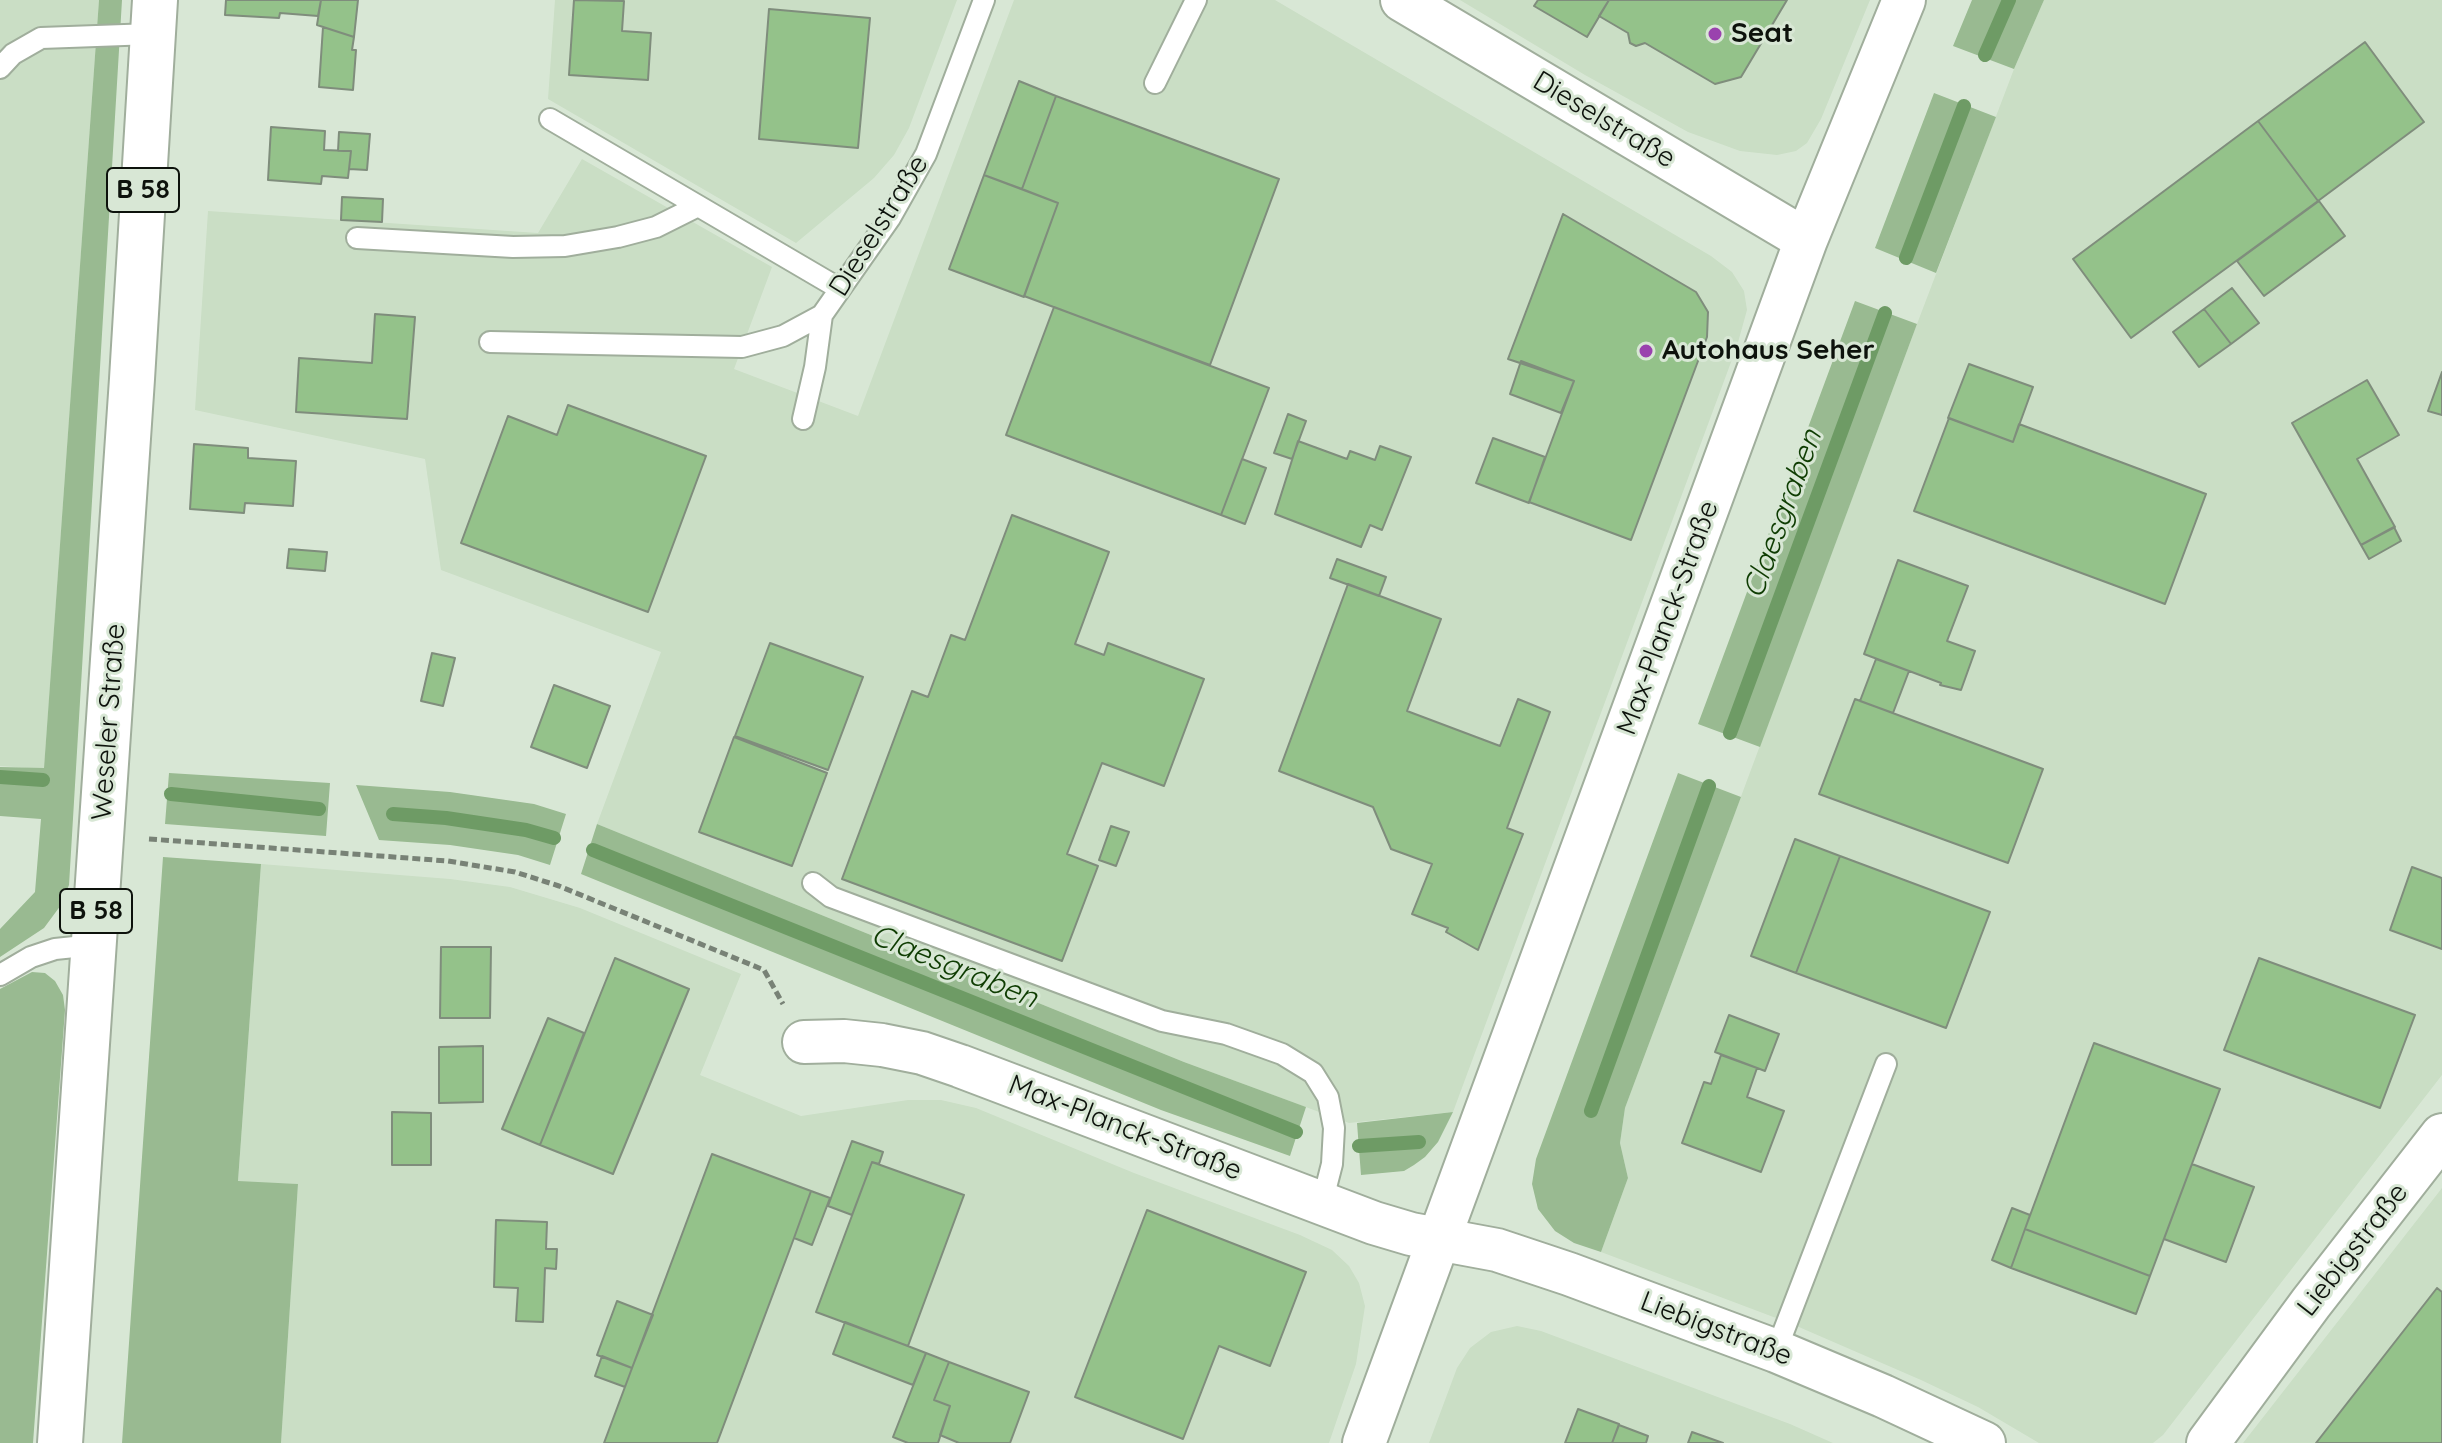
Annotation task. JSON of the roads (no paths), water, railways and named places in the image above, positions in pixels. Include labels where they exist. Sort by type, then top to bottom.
[{"type":"main road","name":"Weseler Straße","points":[[60,1443],[130,411],[153,17]]},
{"type":"street","name":"Dieselstraße","points":[[1402,0],[1806,240]]},
{"type":"street","name":"Max-Planck-Straße","points":[[1364,1443],[1806,240],[1904,0]]},
{"type":"street","name":"Max-Planck-Straße","points":[[804,1042],[844,1041],[922,1053],[1374,1223],[1440,1240]]},
{"type":"street","name":"Liebigstraße","points":[[2208,1443],[2311,1303],[2442,1135]]},
{"type":"street","name":"Liebigstraße","points":[[1440,1240],[1497,1250],[1776,1351],[1984,1443]]},
{"type":"lane","name":"Dieselstraße","points":[[822,315],[890,218],[926,154],[984,0]]},
{"type":"lane","points":[[1155,83],[1196,0]]},
{"type":"lane","points":[[0,68],[13,54],[41,38],[153,17]]},
{"type":"lane","points":[[550,119],[840,289]]},
{"type":"lane","points":[[357,238],[513,247],[565,246],[656,227],[698,206]]},
{"type":"lane","points":[[490,342],[742,347],[783,336],[822,315]]},
{"type":"lane","points":[[803,419],[815,367],[822,315]]},
{"type":"lane","points":[[813,883],[831,897],[1100,999],[1162,1021],[1226,1034],[1282,1054],[1313,1073],[1328,1097],[1334,1128],[1332,1164],[1322,1203]]},
{"type":"lane","points":[[0,975],[31,957],[55,949],[94,945]]},
{"type":"lane","points":[[1776,1351],[1886,1064]]},
{"type":"waterway","name":"Claesgraben","points":[[1985,55],[2009,0]]},
{"type":"waterway","name":"Claesgraben","points":[[1906,258],[1964,106]]},
{"type":"waterway","name":"Claesgraben","points":[[1730,733],[1885,313]]},
{"type":"waterway","name":"Claesgraben","points":[[0,777],[43,780]]},
{"type":"waterway","name":"Claesgraben","points":[[1591,1111],[1709,786]]},
{"type":"waterway","name":"Claesgraben","points":[[171,794],[319,809]]},
{"type":"waterway","name":"Claesgraben","points":[[393,814],[446,818],[526,830],[554,838]]},
{"type":"waterway","name":"Claesgraben","points":[[593,850],[1296,1132]]},
{"type":"waterway","name":"Claesgraben","points":[[1359,1146],[1419,1142]]},
{"type":"place","name":"Seat","points":[[1715,34]]},
{"type":"place","name":"Autohaus Seher","points":[[1646,351]]}]
